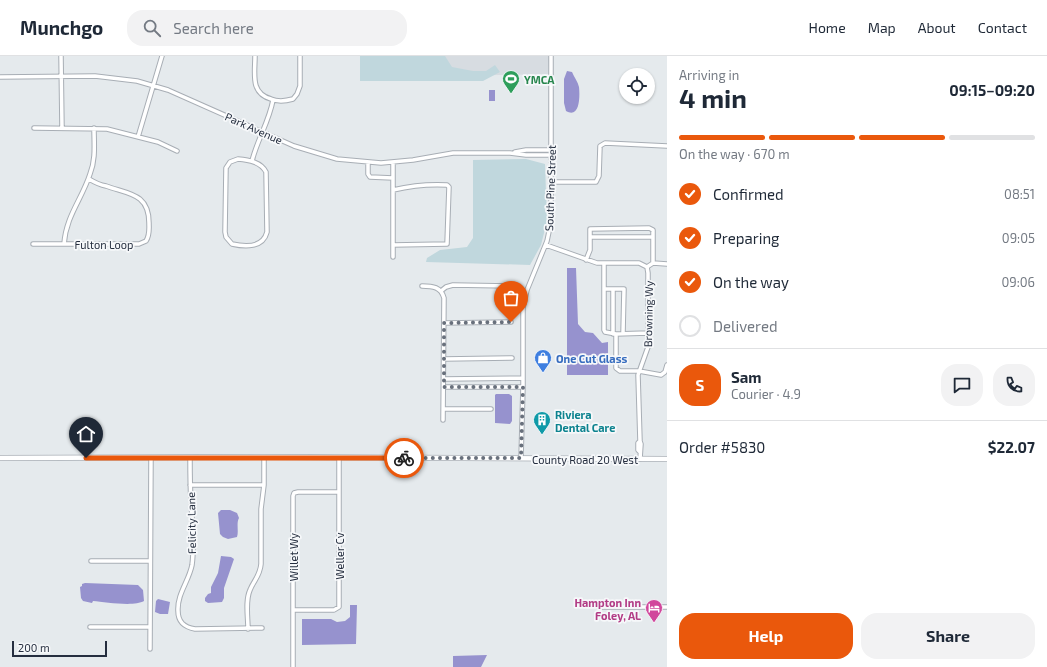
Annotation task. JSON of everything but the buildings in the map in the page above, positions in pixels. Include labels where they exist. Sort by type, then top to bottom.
[{"type":"street","points":[[62,56],[62,128]]},
{"type":"street","points":[[138,137],[162,56]]},
{"type":"street","points":[[255,56],[256,90],[264,97],[273,100],[290,100],[297,94],[300,86],[300,56]]},
{"type":"street","name":"South Pine Street","points":[[521,458],[523,308],[527,290],[546,245],[550,229],[552,56]]},
{"type":"street","name":"Park Avenue","points":[[0,76],[109,77],[137,81],[168,90],[294,146],[336,159],[368,162],[393,162],[453,153],[510,153],[526,150],[551,152]]},
{"type":"street","points":[[252,161],[255,149],[269,116],[273,100]]},
{"type":"street","points":[[34,128],[107,129],[158,142],[177,151]]},
{"type":"street","points":[[64,244],[69,218],[88,180],[94,160],[94,128]]},
{"type":"street","points":[[551,182],[596,182],[599,176],[600,146],[605,143],[667,146]]},
{"type":"street","points":[[238,159],[252,161],[263,167],[267,176],[267,232],[265,242],[255,245],[232,244],[228,242],[225,232],[226,168],[229,161],[238,159]]},
{"type":"street","points":[[368,162],[368,174],[370,177],[393,178]]},
{"type":"street","points":[[393,162],[393,257]]},
{"type":"street","name":"Fulton Loop","points":[[33,244],[139,244],[146,241],[148,237],[149,218],[148,212],[142,201],[130,192],[88,180]]},
{"type":"street","points":[[393,190],[416,186],[443,185],[447,185],[449,188],[447,244],[393,245]]},
{"type":"street","points":[[586,260],[590,250],[590,229],[649,228],[653,230],[653,263]]},
{"type":"street","points":[[590,237],[653,237]]},
{"type":"street","name":"Browning Wy","points":[[546,245],[596,263],[639,263],[647,267],[647,352],[639,371],[640,459]]},
{"type":"street","points":[[604,263],[605,332],[615,334],[648,333]]},
{"type":"street","points":[[647,267],[653,263],[667,264]]},
{"type":"street","points":[[422,286],[433,286],[441,291],[444,298],[443,420]]},
{"type":"street","points":[[441,291],[446,287],[453,286],[511,286]]},
{"type":"street","points":[[604,289],[624,289],[623,333]]},
{"type":"street","points":[[613,289],[616,368],[620,371],[639,371],[661,375],[665,372],[667,365]]},
{"type":"street","points":[[444,323],[511,322]]},
{"type":"street","points":[[444,358],[512,358]]},
{"type":"street","points":[[444,379],[523,378]]},
{"type":"street","points":[[483,379],[483,387]]},
{"type":"street","points":[[444,387],[523,387]]},
{"type":"street","points":[[444,409],[491,409]]},
{"type":"street","points":[[248,629],[248,595],[260,572],[261,564],[261,509],[264,485],[264,457]]},
{"type":"street","name":"County Road 20 West","points":[[0,458],[667,458]]},
{"type":"street","points":[[150,649],[151,458]]},
{"type":"street","name":"Felicity Lane","points":[[190,458],[190,485],[194,541],[190,575],[179,598],[179,619],[185,626],[195,629],[262,628]]},
{"type":"street","name":"Weller Cv","points":[[293,610],[334,610],[339,607],[339,458]]},
{"type":"street","points":[[190,485],[264,485]]},
{"type":"street","name":"Willet Wy","points":[[293,667],[294,494],[298,492],[339,492]]},
{"type":"street","points":[[91,561],[150,561]]},
{"type":"street","points":[[599,607],[667,607]]},
{"type":"street","points":[[90,627],[150,627]]},
{"type":"shaded area","points":[[360,56],[445,56],[452,67],[473,71],[486,71],[495,65],[500,72],[483,81],[360,81]]},
{"type":"shaded area","points":[[367,56],[549,56],[548,74],[367,78]]},
{"type":"shaded area","points":[[567,71],[572,72],[579,87],[577,109],[571,113],[566,111],[564,103],[564,79]]},
{"type":"shaded area","points":[[489,90],[495,90],[495,101],[489,101]]},
{"type":"shaded area","points":[[526,159],[545,164],[547,221],[541,245],[530,265],[426,262],[427,258],[440,250],[467,247],[473,238],[473,160]]},
{"type":"shaded area","points":[[567,268],[576,268],[578,324],[585,332],[593,333],[602,343],[608,342],[608,375],[567,375]]},
{"type":"shaded area","points":[[496,394],[509,394],[512,396],[512,421],[510,424],[495,423]]},
{"type":"shaded area","points":[[221,510],[230,510],[237,513],[239,518],[237,537],[228,539],[220,534],[218,513]]},
{"type":"shaded area","points":[[221,556],[231,557],[234,559],[224,588],[224,598],[222,602],[208,603],[205,601],[205,598],[211,593],[211,587],[218,573]]},
{"type":"shaded area","points":[[85,583],[138,585],[143,590],[144,601],[134,604],[127,604],[93,601],[92,603],[83,601],[81,598],[80,587]]},
{"type":"shaded area","points":[[158,599],[170,602],[168,614],[160,614],[155,612],[156,601]]},
{"type":"shaded area","points":[[350,605],[357,605],[356,644],[302,645],[302,619],[331,619],[337,622],[345,621],[350,617]]},
{"type":"shaded area","points":[[487,655],[481,667],[453,667],[453,656]]},
{"type":"way so far","points":[[404,458],[521,458],[523,387],[444,387],[444,323],[511,322]]},
{"type":"place","name":"YMCA","points":[[511,94]]},
{"type":"place","name":"One Cut Glass","points":[[543,373]]},
{"type":"place","name":"Riviera Dental Care","points":[[542,435]]},
{"type":"place","name":"Hampton Inn Foley, AL","points":[[654,623]]},
{"type":"route","points":[[86,458],[404,458]]}]
